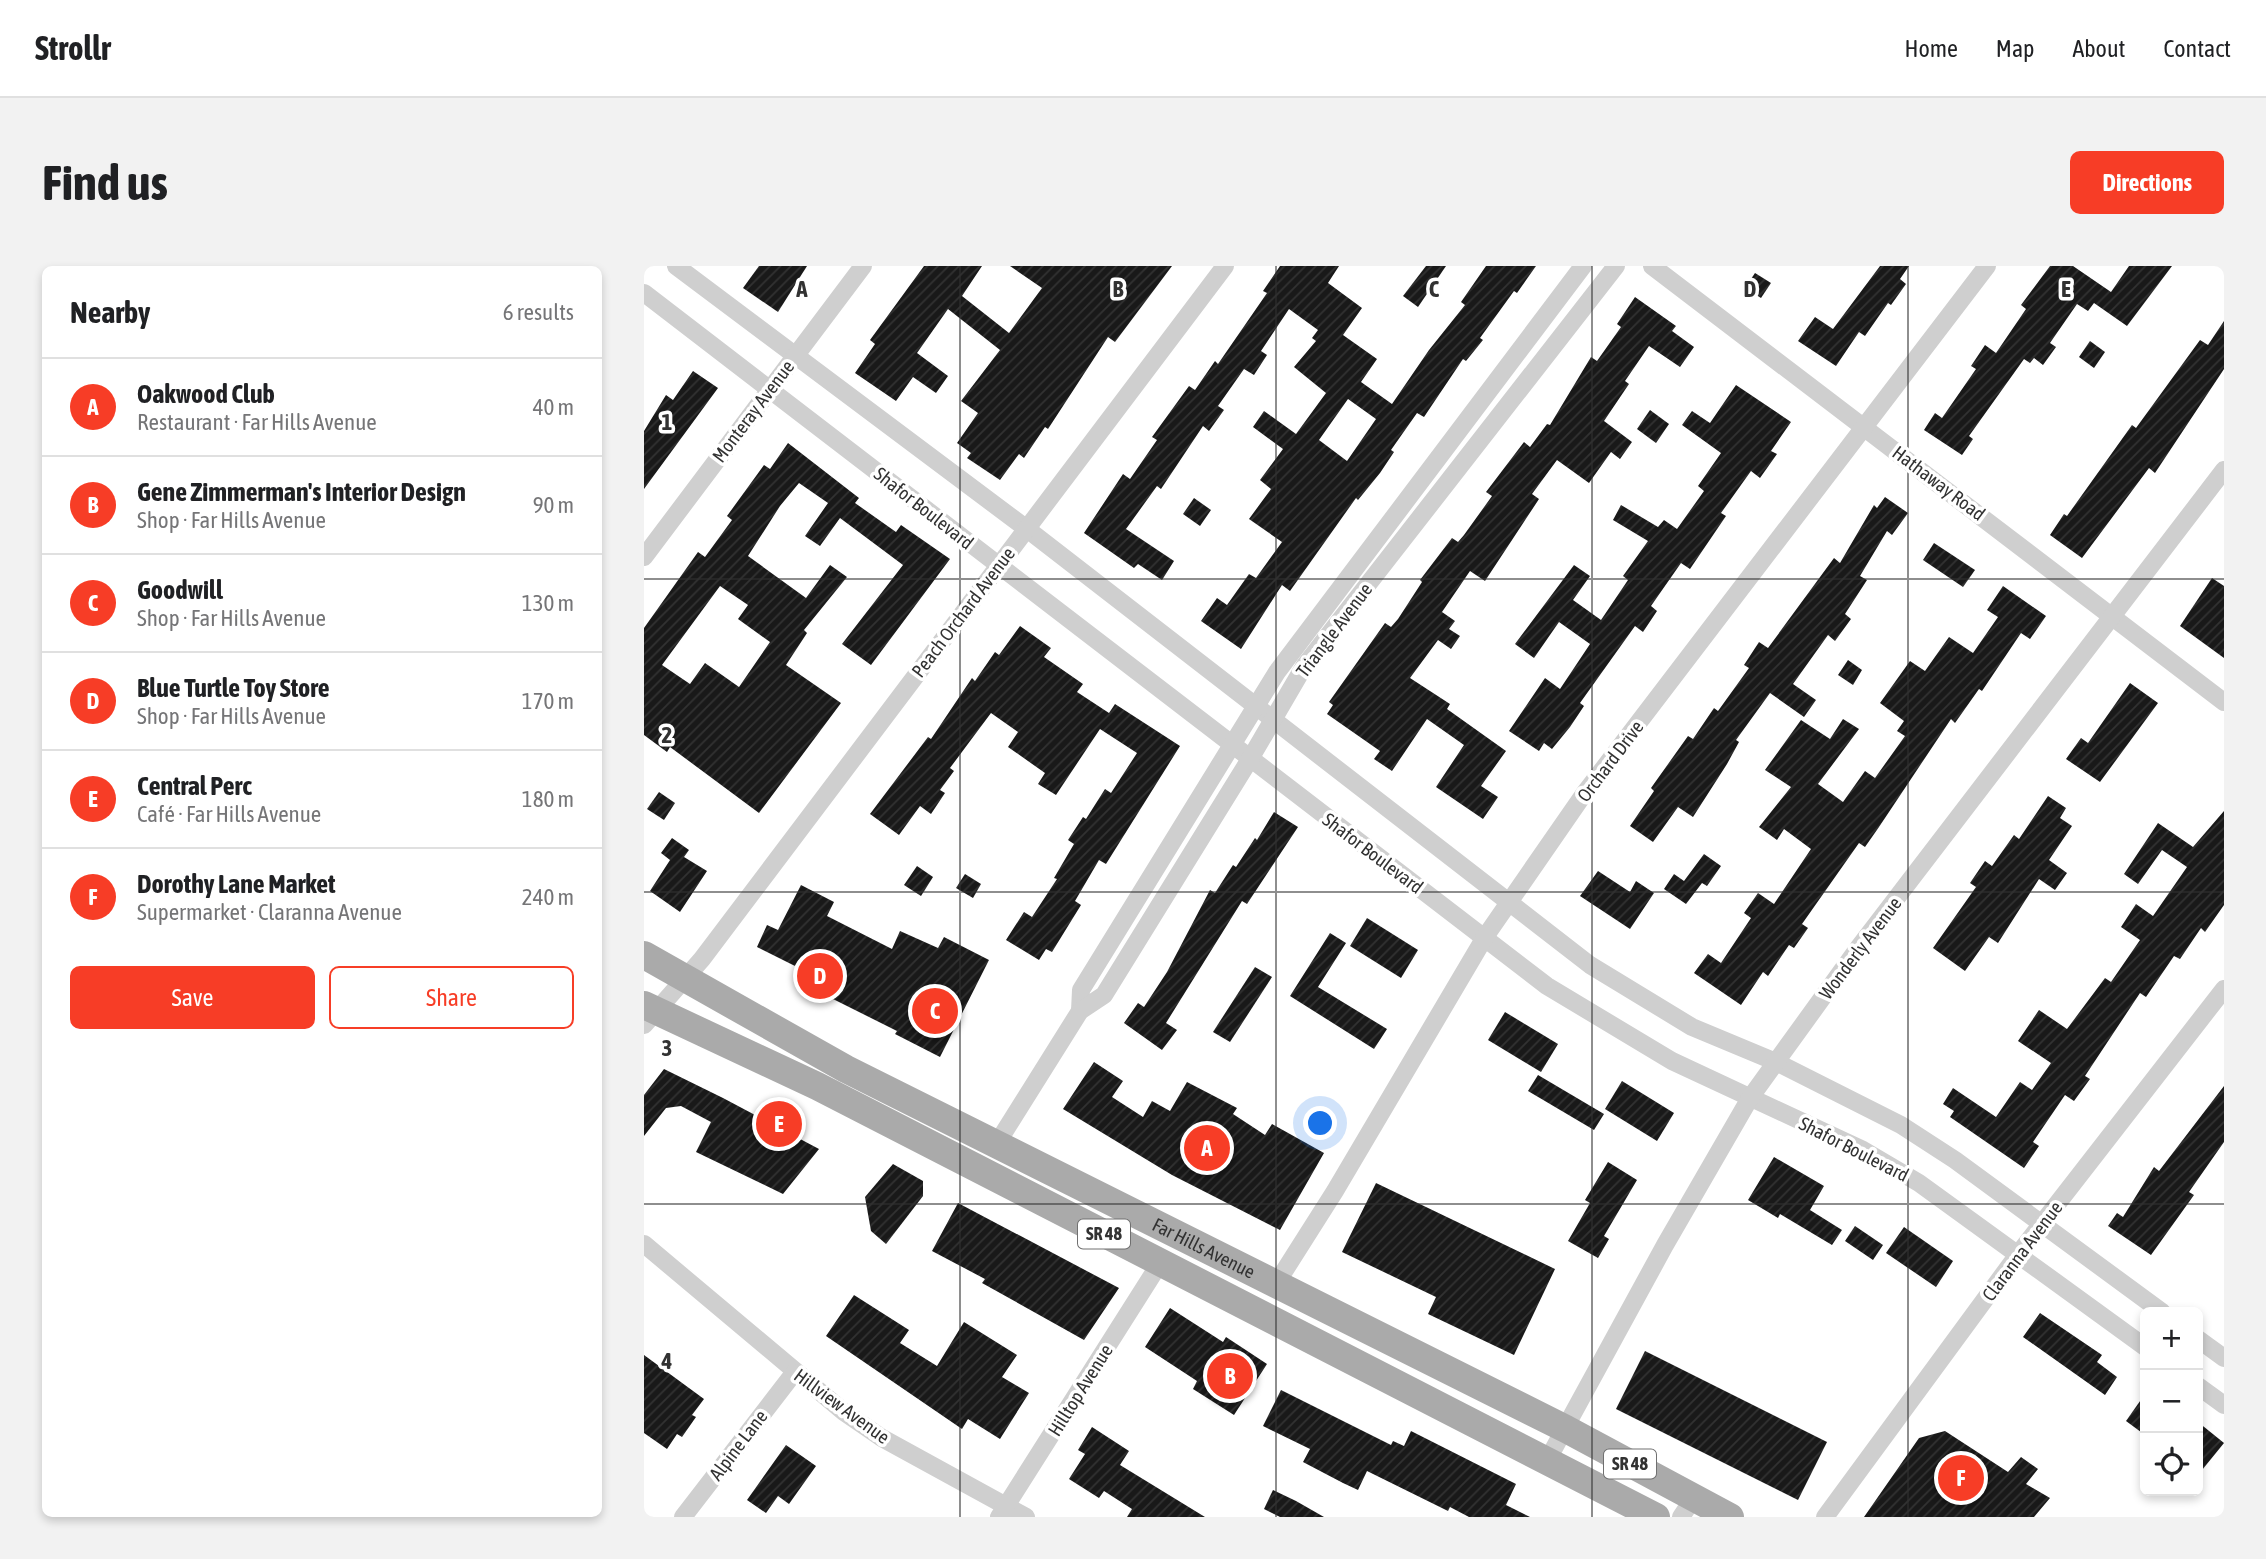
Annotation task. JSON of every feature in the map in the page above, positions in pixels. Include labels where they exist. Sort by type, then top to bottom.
[{"type":"main road","name":"Far Hills Avenue","points":[[644,955],[694,968],[846,1069],[1566,1429],[1687,1508],[1730,1517]]},
{"type":"main road","name":"Far Hills Avenue","points":[[649,1014],[817,1086],[1656,1517]]},
{"type":"street","name":"Shafor Boulevard","points":[[676,266],[1027,528],[1590,965],[1692,1027],[1776,1062],[1901,1125],[2155,1307]]},
{"type":"street","name":"Monteray Avenue","points":[[644,557],[863,266]]},
{"type":"street","name":"Peach Orchard Avenue","points":[[649,1014],[694,968],[1225,266]]},
{"type":"street","name":"Triangle Avenue","points":[[1080,1011],[1081,990],[1254,706],[1306,630],[1583,266]]},
{"type":"street","name":"Triangle Avenue","points":[[996,1145],[1080,1011],[1104,995],[1305,665],[1616,266]]},
{"type":"street","name":"Hathaway Road","points":[[1652,266],[2224,702]]},
{"type":"street","name":"Orchard Drive","points":[[1276,1284],[1335,1191],[1485,937],[1584,794],[1987,266]]},
{"type":"street","name":"Shafor Boulevard","points":[[644,293],[1547,986],[1616,1030],[1750,1098],[1863,1150],[1919,1183],[2140,1343]]},
{"type":"street","name":"Wonderly Avenue","points":[[1548,1461],[1750,1098],[1859,947],[2224,470]]},
{"type":"street","points":[[1424,475],[1442,489]]},
{"type":"street","name":"Claranna Avenue","points":[[1825,1517],[2019,1253],[2224,989]]},
{"type":"street","name":"Hillview Avenue","points":[[644,1244],[781,1357],[794,1373],[882,1438],[1003,1513],[1026,1517]]},
{"type":"street","name":"Hilltop Avenue","points":[[1003,1513],[1160,1263]]},
{"type":"street","points":[[2203,1343],[2224,1358]]},
{"type":"street","name":"Alpine Lane","points":[[683,1517],[794,1373]]},
{"type":"street","points":[[2203,1390],[2224,1405]]},
{"type":"building","points":[[759,266],[807,266],[778,312],[743,288]]},
{"type":"building","points":[[924,266],[982,266],[962,296],[1009,333],[1042,288],[1010,266],[1172,266],[1115,342],[1108,337],[1048,429],[1045,427],[1024,458],[1019,454],[1000,480],[967,458],[971,453],[957,443],[978,413],[961,401],[1000,350],[948,309],[917,353],[948,376],[936,393],[913,377],[896,401],[855,373],[875,344],[870,340]]},
{"type":"building","points":[[1280,266],[1339,266],[1328,283],[1362,308],[1343,335],[1377,359],[1361,382],[1392,404],[1429,350],[1465,305],[1461,302],[1486,266],[1536,266],[1480,338],[1483,340],[1466,361],[1463,359],[1424,417],[1417,413],[1391,450],[1394,452],[1380,473],[1358,500],[1356,498],[1290,591],[1282,585],[1241,649],[1201,621],[1217,598],[1227,605],[1249,574],[1256,578],[1282,542],[1249,519],[1271,489],[1260,480],[1283,449],[1253,427],[1264,411],[1296,434],[1326,393],[1294,367],[1316,341],[1312,338],[1318,330],[1289,309],[1261,351],[1267,355],[1254,375],[1244,369],[1218,406],[1224,410],[1209,431],[1203,426],[1161,489],[1157,486],[1126,529],[1174,561],[1162,580],[1138,564],[1134,568],[1084,533],[1123,474],[1130,479],[1157,440],[1152,437],[1189,386],[1195,390],[1215,361],[1218,364],[1267,293],[1263,291]],"holes":[[[1348,399],[1376,419],[1347,461],[1319,440]]]},
{"type":"building","points":[[1426,266],[1446,266],[1418,307],[1403,296]]},
{"type":"building","points":[[1880,266],[1909,266],[1900,279],[1906,284],[1891,305],[1888,303],[1865,336],[1859,332],[1836,366],[1798,341],[1815,317],[1833,329]]},
{"type":"building","points":[[2050,266],[2073,266],[2111,292],[2129,266],[2172,266],[2127,326],[2094,303],[2088,311],[2077,304],[2050,343],[2056,347],[2043,365],[2034,358],[2030,363],[2024,359],[1969,436],[1973,439],[1962,455],[1924,430],[1935,413],[1942,418],[1976,369],[1971,366],[1985,345],[1996,353],[2026,309],[2021,305]]},
{"type":"building","points":[[1755,273],[1771,283],[1761,298],[1745,288]]},
{"type":"building","points":[[1635,297],[1676,326],[1672,331],[1694,347],[1680,367],[1649,346],[1625,381],[1629,384],[1604,421],[1632,442],[1620,459],[1611,452],[1589,483],[1557,460],[1532,494],[1539,499],[1485,581],[1470,571],[1442,612],[1455,621],[1449,629],[1460,636],[1451,649],[1438,640],[1410,678],[1450,704],[1447,709],[1506,751],[1481,786],[1498,797],[1483,819],[1436,787],[1464,745],[1427,719],[1392,771],[1374,759],[1380,751],[1327,714],[1333,705],[1329,702],[1385,623],[1391,627],[1398,619],[1422,582],[1420,580],[1452,538],[1458,542],[1464,535],[1492,496],[1486,492],[1524,442],[1530,447],[1547,424],[1550,425],[1591,357],[1597,361],[1621,327],[1617,324]]},
{"type":"building","points":[[2224,321],[2224,369],[2155,473],[2149,468],[2082,558],[2050,535],[2064,514],[2067,516],[2132,425],[2136,428],[2200,340],[2208,345]]},
{"type":"building","points":[[2090,341],[2105,352],[2094,368],[2079,357]]},
{"type":"building","points":[[693,371],[718,388],[644,489],[644,431],[666,395],[673,400]]},
{"type":"building","points":[[1736,385],[1791,422],[1771,451],[1777,454],[1760,478],[1751,471],[1721,513],[1726,516],[1690,569],[1681,563],[1651,606],[1657,611],[1643,632],[1635,626],[1580,703],[1584,706],[1570,727],[1552,749],[1544,743],[1539,751],[1509,731],[1545,678],[1560,689],[1590,644],[1559,622],[1534,658],[1515,644],[1574,565],[1590,576],[1573,600],[1601,620],[1628,580],[1623,576],[1648,541],[1613,520],[1621,505],[1658,527],[1664,520],[1677,529],[1704,491],[1698,486],[1721,453],[1682,425],[1692,411],[1710,423]]},
{"type":"building","points":[[1650,410],[1669,424],[1656,443],[1637,429]]},
{"type":"building","points":[[788,443],[859,498],[855,503],[896,532],[901,525],[950,559],[871,665],[842,644],[903,565],[840,518],[820,546],[805,536],[828,503],[799,483],[780,506],[748,556],[806,598],[830,565],[847,577],[804,630],[807,633],[786,665],[841,703],[759,813],[670,747],[667,752],[644,735],[644,628],[698,552],[705,557],[732,520],[727,516],[764,465],[770,469]],"holes":[[[720,586],[748,605],[738,619],[770,642],[739,687],[705,663],[690,684],[662,665]]]},
{"type":"building","points":[[1885,497],[1908,513],[1892,535],[1887,531],[1860,576],[1867,580],[1845,614],[1851,619],[1835,641],[1828,635],[1793,684],[1816,700],[1804,717],[1770,693],[1736,740],[1739,742],[1727,764],[1693,817],[1678,807],[1653,842],[1630,826],[1654,791],[1651,788],[1688,736],[1693,739],[1714,708],[1718,711],[1749,668],[1744,665],[1759,642],[1768,648],[1834,558],[1840,563],[1874,505],[1877,508]]},
{"type":"building","points":[[1194,498],[1211,510],[1200,526],[1183,514]]},
{"type":"building","points":[[1934,543],[1975,570],[1963,587],[1923,560]]},
{"type":"building","points":[[2212,578],[2224,586],[2224,658],[2180,626]]},
{"type":"building","points":[[2003,586],[2046,616],[2030,639],[2021,633],[1982,691],[1979,689],[1955,723],[1951,719],[1865,847],[1859,843],[1802,924],[1808,928],[1794,948],[1789,945],[1768,976],[1763,972],[1741,1005],[1694,973],[1708,954],[1721,963],[1751,918],[1744,913],[1758,893],[1774,904],[1811,849],[1784,829],[1777,840],[1759,827],[1791,787],[1765,770],[1801,720],[1830,739],[1843,719],[1859,729],[1818,784],[1843,802],[1865,771],[1875,778],[1905,736],[1897,731],[1904,721],[1880,703],[1910,661],[1925,671],[1949,637],[1973,653],[1998,617],[1987,610]]},
{"type":"building","points":[[1020,626],[1051,648],[1044,657],[1083,684],[1077,692],[1109,713],[1115,704],[1180,746],[1106,864],[1099,860],[1075,901],[1081,905],[1052,952],[1046,949],[1039,960],[1006,940],[1024,912],[1032,917],[1057,879],[1054,878],[1074,844],[1068,840],[1083,817],[1086,819],[1105,789],[1111,793],[1137,753],[1100,729],[1056,795],[1038,784],[1045,773],[1008,747],[1018,732],[991,713],[950,768],[954,771],[940,790],[945,793],[931,814],[920,806],[899,835],[870,814],[928,737],[931,739],[972,678],[975,681],[995,652],[999,655]]},
{"type":"building","points":[[1848,660],[1862,670],[1853,685],[1838,675]]},
{"type":"building","points":[[2130,683],[2158,703],[2100,782],[2066,759],[2081,738],[2088,743]]},
{"type":"building","points":[[659,792],[675,803],[664,820],[647,809]]},
{"type":"building","points":[[2048,796],[2066,808],[2060,818],[2072,826],[2049,860],[2067,873],[2055,890],[2039,879],[1998,943],[1989,937],[1965,971],[1933,948],[1976,887],[1970,883],[1985,861],[1992,866],[2014,835],[2019,839]]},
{"type":"building","points":[[2224,811],[2224,905],[2205,932],[2201,928],[2180,959],[2174,956],[2146,997],[2140,993],[2085,1076],[2090,1079],[2074,1101],[2065,1095],[2033,1142],[2039,1146],[2024,1168],[1950,1117],[1954,1111],[1943,1104],[1953,1088],[1996,1117],[2020,1082],[2032,1090],[2051,1063],[2018,1041],[2039,1010],[2067,1029],[2105,978],[2111,982],[2140,940],[2121,927],[2136,904],[2153,916],[2187,867],[2162,850],[2138,884],[2124,874],[2158,823],[2193,847]]},
{"type":"building","points":[[1274,812],[1298,827],[1247,904],[1242,901],[1166,1023],[1177,1030],[1162,1050],[1124,1023],[1138,1003],[1144,1007],[1167,972],[1210,890],[1215,893],[1233,865],[1236,867],[1255,838],[1257,840]]},
{"type":"building","points":[[672,838],[689,850],[684,857],[707,871],[680,912],[650,891],[670,860],[661,853]]},
{"type":"building","points":[[1704,854],[1721,866],[1707,886],[1702,883],[1686,904],[1664,889],[1674,874],[1684,881]]},
{"type":"building","points":[[917,866],[933,877],[921,896],[904,885]]},
{"type":"building","points":[[1598,871],[1630,892],[1636,881],[1654,893],[1630,929],[1580,896]]},
{"type":"building","points":[[965,874],[981,884],[973,898],[956,888]]},
{"type":"building","points":[[801,885],[834,902],[827,916],[892,949],[900,931],[938,948],[944,937],[989,960],[940,1057],[895,1034],[897,1031],[795,980],[801,969],[757,947],[767,925],[778,930]]},
{"type":"building","points":[[1367,918],[1418,950],[1401,978],[1350,946]]},
{"type":"building","points":[[1330,933],[1346,943],[1318,987],[1387,1029],[1374,1049],[1290,996]]},
{"type":"building","points":[[1255,967],[1272,977],[1230,1042],[1213,1032]]},
{"type":"building","points":[[1505,1012],[1558,1044],[1541,1072],[1488,1040]]},
{"type":"building","points":[[1094,1062],[1123,1081],[1112,1097],[1143,1117],[1152,1101],[1170,1111],[1187,1082],[1237,1108],[1233,1114],[1265,1135],[1272,1124],[1324,1153],[1280,1230],[1172,1175],[1063,1109]]},
{"type":"building","points":[[664,1069],[819,1149],[783,1194],[696,1152],[711,1122],[681,1106],[666,1108],[644,1136],[644,1095]]},
{"type":"building","points":[[1538,1075],[1604,1114],[1594,1130],[1528,1091]]},
{"type":"building","points":[[1622,1081],[1674,1113],[1657,1141],[1605,1109]]},
{"type":"building","points":[[2224,1086],[2224,1142],[2189,1192],[2194,1195],[2151,1255],[2108,1226],[2117,1213],[2123,1217],[2154,1167],[2159,1171]]},
{"type":"building","points":[[1774,1157],[1824,1186],[1810,1210],[1842,1230],[1832,1245],[1780,1214],[1778,1218],[1748,1200]]},
{"type":"building","points":[[1608,1162],[1637,1180],[1604,1236],[1609,1239],[1598,1258],[1568,1241],[1590,1203],[1585,1200]]},
{"type":"building","points":[[893,1164],[923,1181],[923,1196],[886,1244],[871,1231],[865,1197]]},
{"type":"building","points":[[1376,1183],[1555,1269],[1514,1355],[1428,1314],[1436,1297],[1342,1252]]},
{"type":"building","points":[[958,1203],[1119,1288],[1084,1340],[982,1283],[985,1279],[932,1251]]},
{"type":"building","points":[[1855,1226],[1883,1245],[1873,1260],[1845,1241]]},
{"type":"building","points":[[1904,1227],[1953,1261],[1936,1287],[1886,1253]]},
{"type":"building","points":[[854,1295],[909,1330],[900,1343],[937,1366],[964,1322],[1017,1355],[1002,1377],[1029,1393],[1000,1439],[968,1419],[962,1429],[826,1336]]},
{"type":"building","points":[[1170,1308],[1223,1342],[1226,1337],[1267,1364],[1234,1415],[1193,1389],[1197,1381],[1145,1347]]},
{"type":"building","points":[[2040,1313],[2102,1355],[2097,1362],[2117,1377],[2105,1395],[2023,1337]]},
{"type":"building","points":[[1645,1351],[1827,1442],[1798,1500],[1616,1409]]},
{"type":"building","points":[[644,1355],[704,1399],[692,1415],[696,1417],[682,1437],[677,1434],[667,1449],[644,1433]]},
{"type":"building","points":[[1281,1390],[1391,1445],[1393,1441],[1404,1446],[1411,1431],[1516,1484],[1506,1505],[1530,1517],[1469,1517],[1450,1507],[1448,1511],[1367,1471],[1358,1490],[1343,1483],[1303,1462],[1310,1449],[1263,1426]]},
{"type":"building","points":[[2140,1401],[2140,1431],[2126,1421]]},
{"type":"building","points":[[2203,1426],[2224,1443],[2203,1469]]},
{"type":"building","points":[[1092,1427],[1129,1451],[1120,1465],[1205,1517],[1127,1517],[1132,1509],[1104,1491],[1099,1498],[1069,1479],[1085,1454],[1078,1450]]},
{"type":"building","points":[[1945,1431],[2008,1472],[2021,1457],[2038,1469],[2026,1484],[2050,1498],[2034,1517],[1864,1517],[1919,1438]]},
{"type":"building","points":[[786,1445],[816,1466],[789,1504],[778,1496],[766,1513],[747,1500]]},
{"type":"building","points":[[1273,1490],[1324,1517],[1280,1517],[1264,1509]]},
{"type":"place","name":"Blue Turtle Toy Store","points":[[820,976]]},
{"type":"place","name":"Goodwill","points":[[935,1011]]},
{"type":"place","name":"Central Perc","points":[[779,1124]]},
{"type":"place","name":"Oakwood Club","points":[[1207,1148]]},
{"type":"place","name":"Gene Zimmerman's Interior Design","points":[[1230,1376]]},
{"type":"place","name":"Dorothy Lane Market","points":[[1961,1478]]}]
